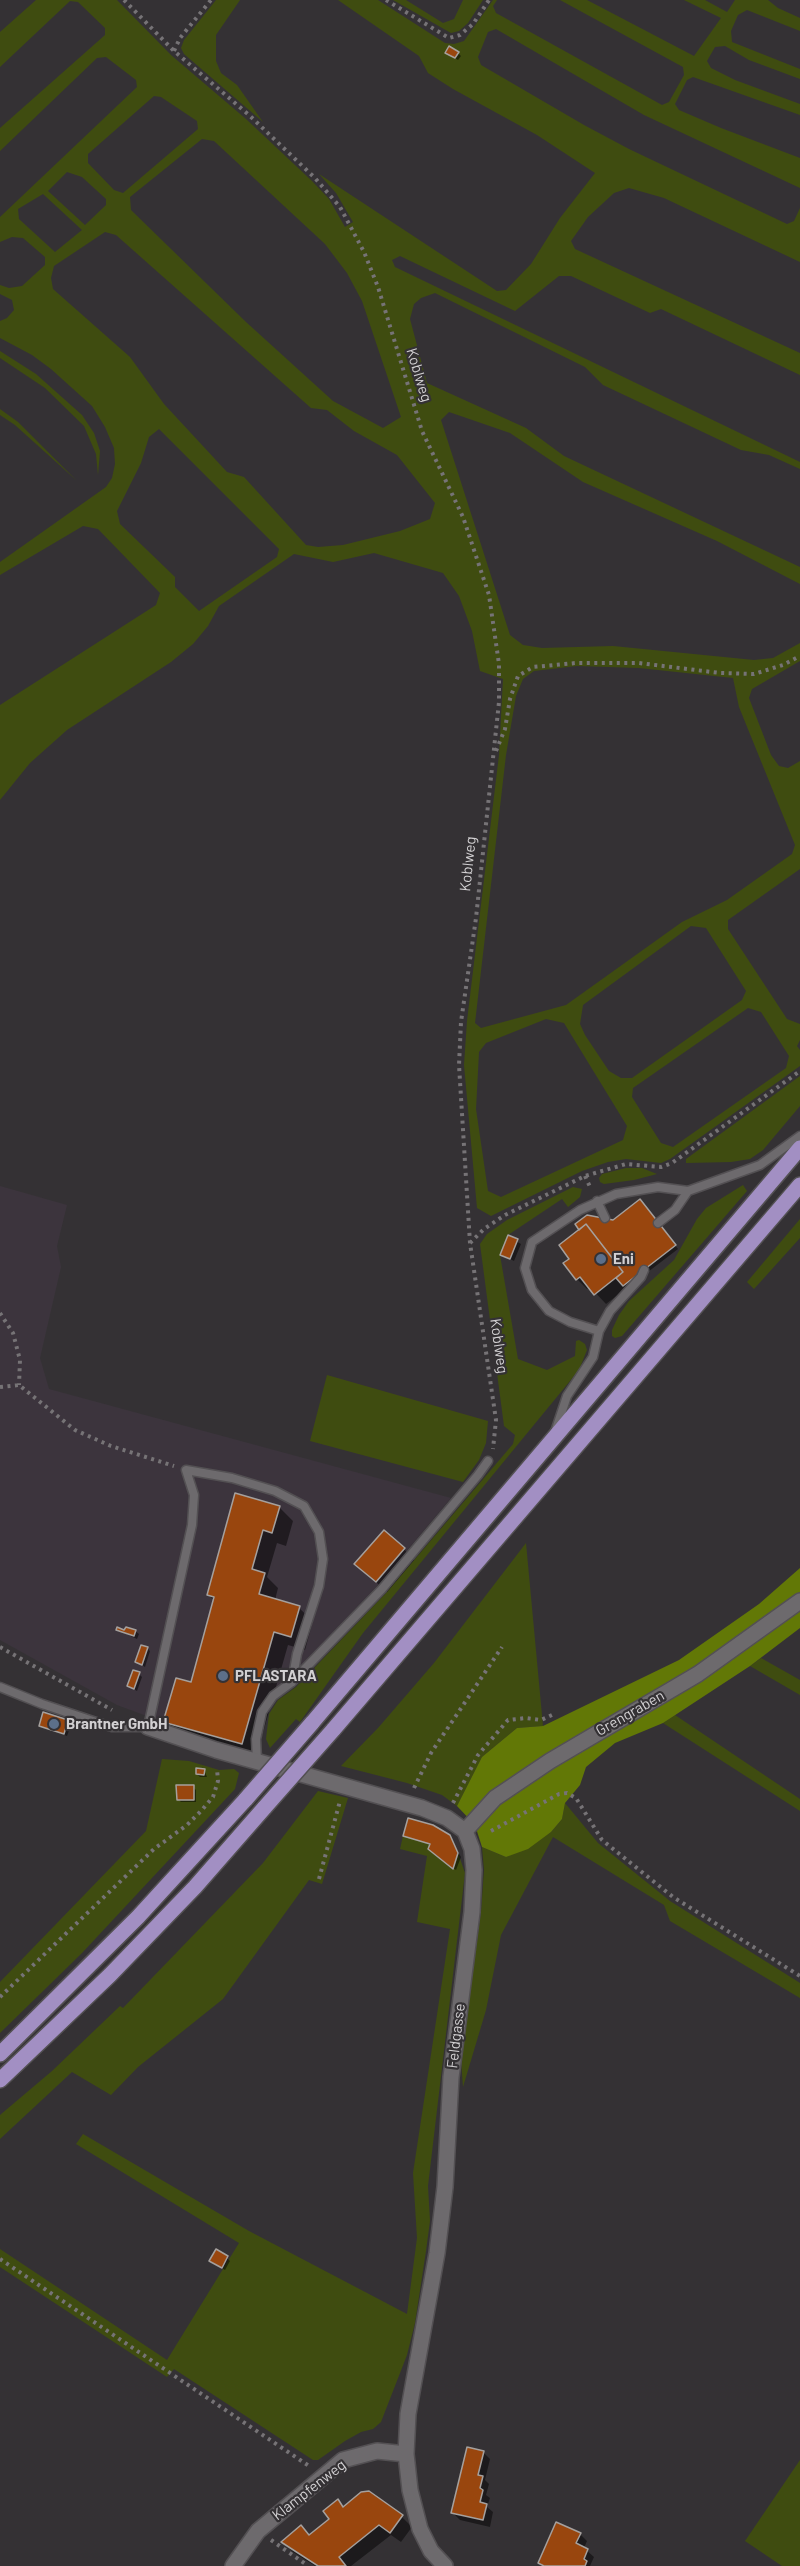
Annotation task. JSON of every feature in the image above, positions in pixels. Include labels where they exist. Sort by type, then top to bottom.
[{"type":"main road","points":[[0,2054],[138,1917],[246,1799],[800,1148]]},
{"type":"main road","points":[[0,2080],[110,1975],[195,1887],[333,1730],[800,1185]]},
{"type":"street","name":"Grengraben","points":[[465,1832],[495,1798],[577,1744],[698,1674],[800,1601]]},
{"type":"street","name":"Feldgasse","points":[[148,1727],[216,1750],[410,1803],[447,1818],[465,1832],[472,1849],[474,1870],[472,1912],[452,2077],[444,2198],[437,2253],[408,2414],[406,2454],[410,2490],[420,2529],[431,2551],[445,2566]]},
{"type":"street","name":"Klampfenweg","points":[[233,2566],[258,2531],[343,2460],[377,2451],[406,2454]]},
{"type":"lane","points":[[599,1331],[570,1322],[549,1311],[532,1290],[525,1268],[532,1242],[597,1201],[616,1194],[658,1187],[688,1191],[747,1172],[800,1136]]},
{"type":"lane","points":[[658,1223],[675,1210],[688,1191]]},
{"type":"lane","points":[[597,1201],[605,1218]]},
{"type":"lane","points":[[553,1437],[567,1396],[593,1357],[599,1331],[610,1311],[641,1277],[644,1270]]},
{"type":"lane","points":[[257,1761],[256,1739],[262,1712],[273,1696],[292,1682],[382,1589],[488,1461]]},
{"type":"lane","points":[[0,1687],[104,1725],[148,1727],[192,1525],[194,1495],[186,1470],[232,1478],[275,1491],[304,1506],[319,1532],[323,1559],[319,1586],[297,1654],[292,1682]]},
{"type":"path","name":"Koblweg","points":[[124,0],[174,51],[249,115],[332,196],[364,252],[378,287],[422,431],[463,517],[489,595],[499,664],[495,754],[461,1022],[459,1065],[470,1243],[496,1419],[495,1443],[488,1461]]},
{"type":"path","points":[[174,51],[180,38],[211,0]]},
{"type":"path","points":[[386,0],[449,38],[460,35],[472,24],[489,0]]},
{"type":"path","points":[[495,754],[505,729],[510,699],[518,676],[533,667],[576,663],[639,663],[720,673],[754,674],[800,657]]},
{"type":"path","points":[[470,1243],[484,1229],[505,1215],[585,1176],[626,1164],[661,1167],[672,1163],[800,1071]]},
{"type":"path","points":[[0,1313],[13,1333],[20,1360],[19,1385]]},
{"type":"path","points":[[0,1387],[19,1385],[75,1430],[111,1446],[186,1470]]},
{"type":"path","points":[[0,1647],[113,1711],[148,1727]]},
{"type":"path","points":[[410,1803],[417,1781],[431,1752],[502,1647]]},
{"type":"path","points":[[447,1818],[456,1794],[478,1755],[508,1720],[526,1718],[541,1720],[554,1714]]},
{"type":"path","points":[[0,1997],[154,1849],[187,1825],[201,1811],[213,1797],[218,1781],[216,1750]]},
{"type":"path","points":[[318,1879],[344,1786]]},
{"type":"path","points":[[472,1849],[483,1836],[559,1794],[567,1793],[576,1798],[602,1840],[673,1897],[800,1976]]},
{"type":"path","points":[[0,2259],[300,2461],[325,2475]]},
{"type":"path","points":[[272,2541],[307,2565]]},
{"type":"shaded area","points":[[0,1186],[67,1205],[57,1246],[61,1267],[40,1358],[49,1389],[451,1498],[377,1586],[289,1678],[269,1692],[257,1711],[242,1744],[163,1722],[117,1705],[0,1640]]},
{"type":"green space","points":[[36,0],[117,0],[171,55],[246,119],[312,181],[329,199],[345,227],[353,222],[336,193],[319,174],[497,291],[506,290],[531,264],[560,218],[595,173],[537,135],[428,73],[419,56],[338,0],[378,0],[445,43],[454,44],[464,41],[493,0],[497,0],[493,6],[496,13],[662,105],[669,102],[684,75],[683,67],[560,0],[587,0],[694,56],[721,18],[684,0],[705,0],[727,12],[735,0],[768,0],[778,8],[800,18],[800,31],[747,10],[738,15],[731,31],[732,42],[800,69],[800,79],[749,60],[725,46],[715,47],[707,61],[711,68],[735,80],[800,104],[800,115],[693,77],[687,80],[675,104],[679,110],[800,158],[800,188],[644,115],[496,29],[488,32],[478,57],[481,65],[584,125],[629,149],[787,224],[794,221],[800,208],[800,262],[664,198],[629,188],[614,193],[588,217],[571,241],[575,249],[800,353],[800,375],[661,309],[650,313],[571,276],[559,276],[515,311],[400,256],[392,260],[395,267],[800,462],[800,469],[769,455],[741,450],[603,385],[585,367],[435,293],[421,298],[414,304],[410,319],[427,383],[526,428],[564,456],[800,567],[800,584],[717,541],[583,482],[510,433],[449,412],[441,420],[510,635],[523,645],[542,648],[613,646],[754,660],[773,658],[800,643],[800,661],[752,689],[749,698],[771,755],[779,766],[788,768],[800,761],[800,869],[728,920],[728,929],[787,1019],[800,1024],[800,1040],[797,1046],[800,1050],[800,1066],[670,1159],[661,1163],[626,1159],[608,1162],[582,1171],[491,1216],[477,1208],[464,1065],[467,1021],[499,755],[503,679],[480,671],[472,631],[459,596],[443,573],[374,553],[333,562],[294,554],[219,606],[208,626],[193,644],[171,662],[67,730],[30,763],[0,800],[0,705],[156,605],[160,593],[98,529],[83,526],[0,575],[0,562],[106,487],[112,478],[115,464],[114,448],[92,406],[51,369],[32,355],[0,338],[0,321],[7,318],[14,310],[12,300],[0,294],[0,285],[9,288],[22,286],[45,265],[45,257],[23,238],[12,237],[0,242],[0,217],[137,87],[136,80],[106,57],[97,58],[0,151],[0,128],[105,35],[105,28],[78,2],[70,1],[0,67],[0,32]],"holes":[[[154,96],[161,97],[197,121],[198,129],[123,193],[114,190],[88,163],[88,154]],[[202,139],[214,141],[325,244],[347,273],[362,301],[401,417],[383,428],[333,401],[246,322],[131,210],[130,197]],[[67,172],[82,177],[106,199],[106,205],[85,225],[48,191]],[[43,194],[82,230],[55,252],[19,219],[18,209]],[[105,232],[116,235],[311,408],[327,410],[354,431],[397,455],[435,503],[430,519],[400,531],[343,545],[318,547],[306,545],[244,477],[227,472],[164,404],[130,357],[53,289],[51,278],[54,266]],[[159,429],[279,549],[277,557],[199,611],[175,587],[175,577],[120,524],[117,511],[141,463],[149,437]],[[577,666],[639,668],[733,678],[739,707],[795,845],[792,854],[727,900],[682,922],[566,1005],[481,1028],[475,1023],[506,755],[516,696],[523,679],[534,671]],[[691,926],[706,928],[746,991],[742,1000],[632,1078],[621,1078],[609,1071],[580,1024],[583,1005]],[[748,1008],[761,1012],[789,1056],[786,1068],[673,1147],[661,1143],[632,1097],[633,1088]],[[546,1019],[564,1023],[627,1126],[623,1140],[501,1197],[488,1191],[476,1109],[479,1052],[486,1043]]]},
{"type":"green space","points":[[216,0],[240,0],[216,35],[216,61],[221,73],[237,85],[263,122],[184,54],[181,48],[184,40]]},
{"type":"green space","points":[[393,0],[406,0],[443,23],[454,19],[463,0],[483,0],[468,23],[459,31],[451,33]]},
{"type":"green space","points":[[0,351],[36,374],[82,415],[94,433],[100,451],[98,475],[96,454],[84,426],[45,388],[0,358]]},
{"type":"green space","points":[[0,409],[18,422],[76,480],[15,425],[0,415]]},
{"type":"green space","points":[[800,1076],[800,1106],[763,1150],[750,1159],[731,1162],[686,1163],[686,1159]]},
{"type":"green space","points":[[626,1168],[642,1168],[657,1174],[634,1180],[604,1184],[600,1182],[599,1178],[602,1174]]},
{"type":"green space","points":[[743,1185],[747,1191],[622,1336],[615,1338],[612,1336],[612,1330],[619,1315],[629,1301],[674,1260],[697,1219],[706,1208]]},
{"type":"green space","points":[[573,1187],[582,1189],[580,1197],[568,1207],[562,1199],[508,1235],[500,1255],[518,1359],[547,1370],[575,1356],[576,1341],[579,1340],[585,1344],[587,1350],[579,1370],[363,1633],[300,1722],[296,1719],[270,1748],[266,1739],[269,1714],[278,1700],[296,1687],[387,1592],[513,1444],[515,1435],[504,1426],[480,1244],[487,1234],[507,1220]]},
{"type":"green space","points":[[800,1219],[800,1238],[754,1289],[747,1282]]},
{"type":"green space","points":[[327,1375],[488,1421],[486,1443],[479,1460],[463,1482],[310,1441]]},
{"type":"green space","points":[[526,1543],[543,1726],[517,1728],[482,1757],[457,1806],[442,1795],[407,1783],[341,1766],[378,1728],[434,1663]]},
{"type":"green space","points":[[800,1568],[800,1628],[750,1666],[663,1723],[615,1743],[586,1767],[580,1785],[565,1803],[562,1819],[551,1832],[528,1849],[506,1857],[482,1847],[475,1825],[457,1806],[482,1757],[517,1728],[543,1726],[679,1660],[759,1604]]},
{"type":"green space","points":[[761,1658],[800,1680],[800,1695],[750,1666]]},
{"type":"green space","points":[[675,1715],[800,1799],[800,1811],[663,1723]]},
{"type":"green space","points":[[162,1759],[189,1761],[219,1770],[234,1769],[239,1773],[235,1789],[82,1953],[0,2033],[0,1982],[146,1831]]},
{"type":"green space","points":[[318,1791],[348,1798],[322,1884],[309,1880],[223,1999],[138,2067],[111,2095],[72,2072],[0,2139],[0,2115],[52,2071],[120,2006],[123,2008],[263,1863]]},
{"type":"green space","points":[[565,1803],[598,1843],[670,1901],[800,1983],[800,1998],[670,1921],[664,1905],[553,1837],[501,1935],[486,2010],[463,2087],[461,2060],[481,1912],[484,1870],[482,1847],[506,1857],[551,1832],[562,1819]]},
{"type":"green space","points":[[403,1836],[430,1844],[429,1849],[452,1869],[458,1853],[465,1873],[428,2186],[430,2221],[426,2251],[415,2323],[407,2355],[381,2422],[373,2429],[361,2432],[345,2441],[318,2460],[313,2460],[174,2369],[167,2377],[0,2267],[0,2249],[167,2360],[239,2243],[76,2144],[83,2134],[249,2231],[407,2314],[417,2238],[413,2173],[450,1929],[417,1922],[427,1856],[400,1849]]},
{"type":"green space","points":[[800,2460],[800,2566],[782,2566],[745,2541]]},
{"type":"building","points":[[449,46],[459,52],[455,58],[445,53]]},
{"type":"building","points":[[640,1199],[676,1245],[623,1286],[616,1278],[623,1272],[586,1224],[579,1230],[575,1224],[587,1215],[613,1220]]},
{"type":"building","points":[[586,1224],[623,1272],[594,1295],[580,1277],[576,1280],[563,1263],[569,1259],[559,1245]]},
{"type":"building","points":[[508,1235],[518,1239],[510,1259],[500,1255]]},
{"type":"building","points":[[235,1493],[280,1506],[272,1533],[263,1530],[252,1569],[265,1573],[259,1594],[300,1606],[291,1637],[274,1632],[242,1744],[163,1722],[176,1678],[191,1682],[214,1597],[207,1595]]},
{"type":"building","points":[[384,1530],[405,1548],[376,1582],[354,1564]]},
{"type":"building","points":[[117,1627],[124,1630],[126,1627],[136,1630],[134,1636],[116,1630]]},
{"type":"building","points":[[141,1645],[148,1647],[142,1665],[135,1662]]},
{"type":"building","points":[[133,1670],[140,1672],[134,1689],[127,1686]]},
{"type":"building","points":[[43,1712],[68,1720],[64,1734],[39,1726]]},
{"type":"building","points":[[196,1768],[205,1769],[204,1775],[196,1774]]},
{"type":"building","points":[[176,1785],[194,1785],[194,1800],[177,1800]]},
{"type":"building","points":[[408,1818],[433,1825],[450,1835],[458,1853],[453,1869],[428,1849],[430,1844],[403,1836]]},
{"type":"building","points":[[216,2249],[228,2256],[222,2268],[209,2261]]},
{"type":"building","points":[[467,2447],[484,2451],[478,2475],[483,2476],[480,2502],[487,2504],[483,2520],[451,2513]]},
{"type":"building","points":[[369,2491],[403,2515],[390,2533],[379,2525],[339,2557],[346,2566],[318,2566],[281,2542],[301,2525],[309,2535],[329,2519],[323,2511],[338,2499],[343,2507],[361,2492]]},
{"type":"building","points":[[556,2522],[581,2533],[576,2543],[588,2549],[584,2559],[587,2561],[585,2566],[544,2566],[538,2563]]},
{"type":"place","name":"Eni","points":[[601,1259]]},
{"type":"place","name":"PFLASTARA","points":[[223,1676]]},
{"type":"place","name":"Brantner GmbH","points":[[54,1724]]}]
